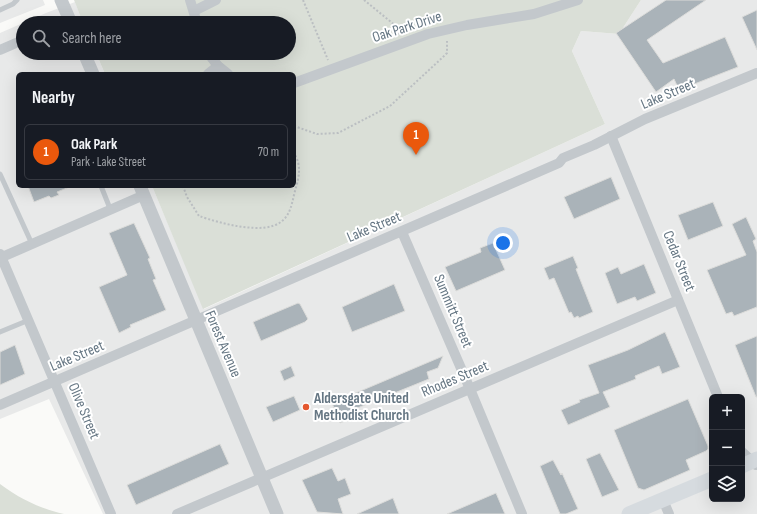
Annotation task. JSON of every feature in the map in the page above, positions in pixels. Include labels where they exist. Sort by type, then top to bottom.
[{"type":"main road","points":[[629,514],[709,479]]},
{"type":"street","points":[[61,0],[65,16]]},
{"type":"street","points":[[190,0],[195,16]]},
{"type":"street","points":[[194,11],[216,0]]},
{"type":"street","name":"Oak Park Drive","points":[[296,82],[402,42],[445,30],[534,14],[578,0]]},
{"type":"street","points":[[0,50],[16,43]]},
{"type":"street","points":[[87,60],[92,72]]},
{"type":"street","points":[[213,60],[226,72]]},
{"type":"street","points":[[210,72],[218,66]]},
{"type":"street","name":"Lake Street","points":[[0,405],[402,232],[559,163],[563,158],[594,145],[645,119],[757,73]]},
{"type":"street","name":"Cedar Street","points":[[611,136],[717,394]]},
{"type":"street","points":[[0,256],[111,210],[142,191]]},
{"type":"street","name":"Forest Avenue","points":[[142,191],[277,514]]},
{"type":"street","name":"Summitt Street","points":[[402,232],[522,514]]},
{"type":"street","name":"Olive Street","points":[[0,256],[29,320],[111,514]]},
{"type":"street","name":"Rhodes Street","points":[[177,514],[678,300]]},
{"type":"street","points":[[663,500],[669,514]]},
{"type":"lane","points":[[0,10],[14,4],[17,0]]},
{"type":"lane","points":[[0,174],[32,244]]},
{"type":"lane","points":[[102,188],[111,210]]},
{"type":"lane","points":[[0,332],[29,320]]},
{"type":"path","points":[[303,0],[332,69]]},
{"type":"path","points":[[364,0],[396,26],[402,42]]},
{"type":"path","points":[[296,127],[317,134],[338,133],[390,106],[447,52],[448,44],[445,30]]},
{"type":"path","points":[[296,157],[299,163],[299,176],[296,186]]},
{"type":"path","points":[[184,188],[187,197],[199,216],[250,228],[261,229],[275,226],[288,214],[296,188]]},
{"type":"shaded area","points":[[0,0],[43,0],[45,5],[0,23]]},
{"type":"shaded area","points":[[74,0],[641,0],[619,34],[581,31],[572,51],[605,124],[203,309],[153,188],[296,188],[296,72],[104,72],[99,60],[296,60],[296,16],[80,16]]},
{"type":"shaded area","points":[[641,0],[757,0],[757,514],[103,514],[49,399],[0,419],[0,33],[16,26],[16,60],[99,60],[104,72],[16,72],[16,188],[153,188],[204,309],[605,124],[572,51],[581,31],[619,34]]},
{"type":"shaded area","points":[[75,2],[80,16],[39,16]]},
{"type":"shaded area","points":[[0,484],[30,502],[46,509],[64,514],[0,514]]},
{"type":"building","points":[[666,0],[706,0],[647,40],[663,63],[725,37],[738,67],[679,90],[674,79],[656,92],[616,33]]},
{"type":"building","points":[[757,10],[757,50],[742,17]]},
{"type":"building","points":[[611,177],[620,199],[574,219],[564,197]]},
{"type":"building","points":[[29,188],[67,188],[57,192],[59,195],[51,198],[49,196],[34,202]]},
{"type":"building","points":[[713,202],[723,226],[688,240],[678,215]]},
{"type":"building","points":[[746,217],[756,239],[753,241],[757,252],[757,307],[734,316],[732,312],[726,314],[707,270],[746,255],[732,224]]},
{"type":"building","points":[[134,223],[150,258],[148,259],[156,279],[153,280],[166,310],[130,325],[131,327],[119,333],[99,287],[127,275],[109,233]]},
{"type":"building","points":[[493,243],[505,270],[456,291],[445,267],[481,252],[480,248]]},
{"type":"building","points":[[573,256],[578,268],[576,269],[593,312],[579,318],[578,316],[574,318],[571,312],[569,313],[554,278],[549,280],[544,268]]},
{"type":"building","points":[[644,264],[656,293],[637,301],[635,297],[617,304],[605,273],[618,267],[621,274]]},
{"type":"building","points":[[394,284],[405,311],[352,332],[342,307]]},
{"type":"building","points":[[298,303],[308,319],[305,322],[261,341],[253,322]]},
{"type":"building","points":[[665,332],[680,367],[662,374],[659,366],[635,376],[636,379],[603,392],[610,407],[568,425],[561,410],[580,402],[579,400],[599,393],[588,365],[628,350]]},
{"type":"building","points":[[757,336],[757,397],[756,397],[735,345]]},
{"type":"building","points":[[15,345],[25,374],[0,385],[0,352]]},
{"type":"building","points":[[443,356],[438,368],[427,372],[429,379],[355,409],[358,416],[340,423],[332,403]]},
{"type":"building","points":[[291,366],[295,376],[284,381],[280,371]]},
{"type":"building","points":[[294,396],[300,410],[273,422],[266,407]]},
{"type":"building","points":[[688,399],[708,449],[686,460],[690,470],[644,490],[638,488],[614,430]]},
{"type":"building","points":[[220,444],[229,464],[136,505],[127,485]]},
{"type":"building","points":[[600,453],[619,490],[602,497],[586,459]]},
{"type":"building","points":[[553,460],[561,475],[562,473],[578,509],[566,514],[560,514],[540,466]]},
{"type":"building","points":[[332,468],[338,481],[345,478],[351,494],[338,499],[343,514],[317,512],[302,480]]},
{"type":"building","points":[[496,493],[505,514],[447,514]]},
{"type":"building","points":[[393,498],[399,514],[357,514]]},
{"type":"place","name":"Oak Park","points":[[416,155]]},
{"type":"place","name":"Aldersgate United Methodist Church","points":[[306,407]]}]
